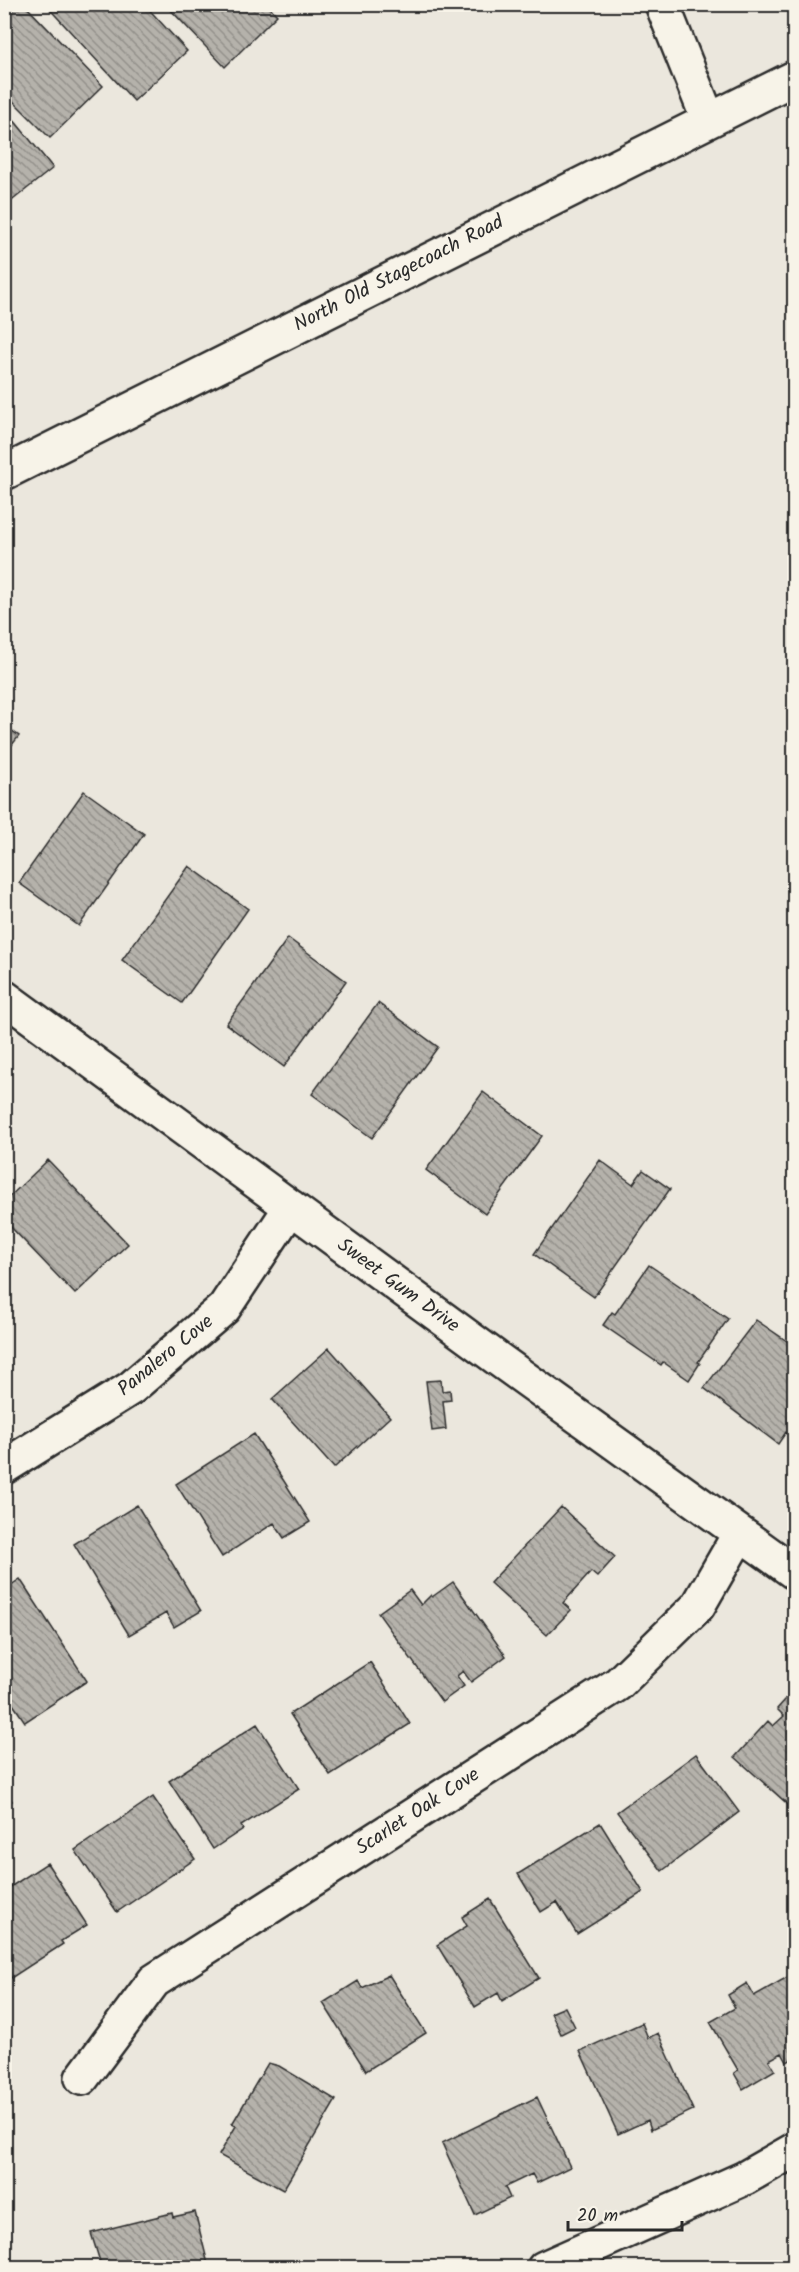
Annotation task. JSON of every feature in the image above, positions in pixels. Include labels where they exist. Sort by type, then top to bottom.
[{"type":"street","points":[[662,4],[708,119]]},
{"type":"street","name":"North Old Stagecoach Road","points":[[4,473],[708,119],[795,78]]},
{"type":"street","name":"Sweet Gum Drive","points":[[4,997],[795,1572]]},
{"type":"street","name":"Panalero Cove","points":[[4,1467],[131,1388],[224,1308],[291,1207]]},
{"type":"street","name":"Scarlet Oak Cove","points":[[82,2078],[154,1981],[618,1684],[698,1606],[740,1533]]},
{"type":"street","points":[[544,2268],[745,2178],[795,2150]]},
{"type":"building","points":[[18,4],[24,4],[103,86],[50,138],[4,92],[4,18]]},
{"type":"building","points":[[45,4],[144,4],[187,51],[134,101]]},
{"type":"building","points":[[165,4],[267,4],[277,15],[225,67]]},
{"type":"building","points":[[4,108],[53,168],[4,207]]},
{"type":"building","points":[[4,725],[19,736],[4,755]]},
{"type":"building","points":[[84,791],[144,834],[79,926],[19,883]]},
{"type":"building","points":[[189,866],[248,909],[182,1003],[122,960]]},
{"type":"building","points":[[288,938],[346,981],[284,1067],[226,1024]]},
{"type":"building","points":[[378,1003],[438,1047],[372,1138],[312,1094]]},
{"type":"building","points":[[483,1092],[542,1136],[485,1214],[426,1170]]},
{"type":"building","points":[[48,1160],[128,1244],[75,1294],[4,1220],[4,1202]]},
{"type":"building","points":[[600,1160],[633,1184],[643,1170],[670,1189],[594,1297],[534,1254]]},
{"type":"building","points":[[649,1265],[728,1319],[698,1362],[700,1363],[689,1380],[663,1362],[661,1365],[603,1325],[612,1312],[615,1314]]},
{"type":"building","points":[[756,1320],[794,1346],[794,1438],[786,1432],[778,1444],[704,1388]]},
{"type":"building","points":[[329,1348],[390,1417],[334,1468],[272,1399]]},
{"type":"building","points":[[441,1380],[442,1391],[450,1390],[451,1400],[443,1401],[446,1429],[432,1431],[426,1381]]},
{"type":"building","points":[[254,1434],[310,1522],[284,1538],[274,1523],[222,1557],[176,1484]]},
{"type":"building","points":[[137,1505],[201,1611],[174,1627],[166,1613],[129,1635],[74,1544]]},
{"type":"building","points":[[561,1507],[615,1557],[597,1577],[591,1572],[563,1603],[571,1610],[547,1635],[490,1583]]},
{"type":"building","points":[[20,1579],[87,1681],[25,1722],[4,1691],[4,1590]]},
{"type":"building","points":[[453,1582],[506,1656],[471,1682],[463,1671],[457,1676],[464,1686],[442,1702],[378,1613],[410,1590],[421,1605],[431,1595],[432,1597]]},
{"type":"building","points":[[370,1662],[410,1724],[330,1775],[290,1714]]},
{"type":"building","points":[[794,1690],[794,1805],[792,1808],[735,1757],[768,1721],[773,1726],[784,1716],[777,1709]]},
{"type":"building","points":[[257,1724],[299,1789],[241,1826],[243,1829],[213,1849],[169,1781]]},
{"type":"building","points":[[696,1754],[739,1812],[662,1871],[617,1812]]},
{"type":"building","points":[[4,1789],[12,1801],[4,1806]]},
{"type":"building","points":[[153,1797],[195,1859],[117,1912],[75,1850]]},
{"type":"building","points":[[600,1823],[643,1892],[577,1934],[557,1902],[541,1912],[518,1874]]},
{"type":"building","points":[[47,1863],[87,1925],[61,1941],[63,1944],[11,1978],[4,1967],[4,1891]]},
{"type":"building","points":[[490,1899],[539,1978],[502,2001],[498,1993],[475,2007],[437,1945],[467,1926],[462,1917]]},
{"type":"building","points":[[389,1975],[426,2033],[366,2071],[323,2003],[358,1981],[362,1988]]},
{"type":"building","points":[[791,1975],[794,1980],[794,2058],[787,2062],[782,2053],[769,2060],[775,2070],[743,2089],[734,2073],[738,2070],[710,2022],[735,2008],[728,1995],[747,1983],[754,1996]]},
{"type":"building","points":[[565,2007],[575,2027],[561,2034],[551,2013]]},
{"type":"building","points":[[642,2023],[648,2038],[658,2033],[693,2110],[651,2130],[648,2120],[618,2134],[580,2051]]},
{"type":"building","points":[[268,2063],[279,2066],[336,2100],[283,2190],[219,2155],[236,2126],[232,2124]]},
{"type":"building","points":[[537,2097],[570,2167],[537,2183],[532,2174],[505,2187],[510,2198],[475,2215],[442,2143]]},
{"type":"building","points":[[195,2212],[209,2268],[102,2268],[91,2233],[172,2213],[173,2217]]}]
